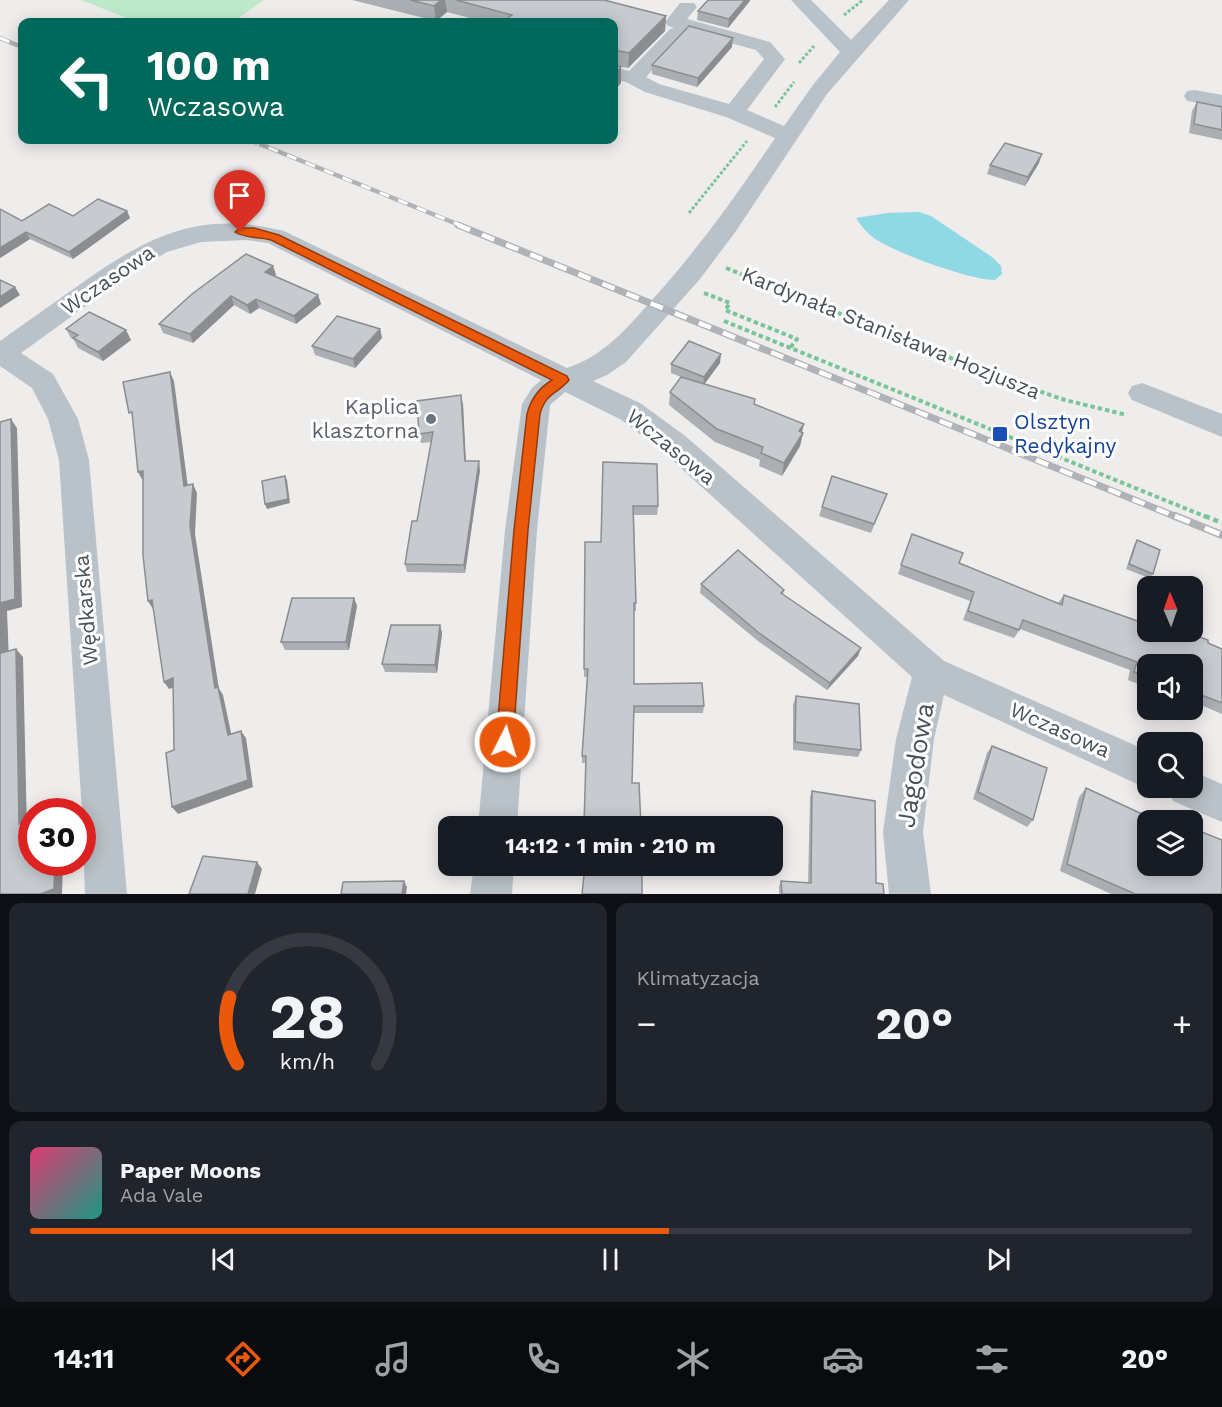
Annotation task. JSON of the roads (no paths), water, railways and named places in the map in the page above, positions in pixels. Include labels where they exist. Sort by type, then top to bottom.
[{"type":"street","points":[[800,0],[850,51]]},
{"type":"street","points":[[498,816],[521,530],[536,404],[546,390],[563,380],[597,368],[610,360],[681,284],[704,258],[812,101],[850,51],[900,0]]},
{"type":"street","points":[[687,7],[675,22],[763,46],[775,58],[735,111]]},
{"type":"street","points":[[677,33],[623,76],[651,88],[735,111],[789,136]]},
{"type":"street","points":[[1195,96],[1222,101]]},
{"type":"street","name":"Wczasowa","points":[[1,355],[103,281],[159,245],[196,235],[254,232],[275,237],[630,411],[660,432],[931,672],[1137,765]]},
{"type":"street","name":"Wędkarska","points":[[1,355],[43,381],[63,419],[74,460],[106,894]]},
{"type":"street","points":[[1136,404],[1222,426]]},
{"type":"street","name":"Jagodowa","points":[[910,894],[903,832],[915,739],[931,672]]},
{"type":"street","points":[[1203,795],[1222,803]]},
{"type":"street","points":[[491,894],[493,876]]},
{"type":"water","points":[[919,212],[931,216],[992,257],[1001,266],[1002,274],[995,280],[983,279],[951,271],[916,258],[875,239],[856,218],[887,213]]},
{"type":"railway","points":[[0,38],[18,45]]},
{"type":"railway","points":[[260,144],[462,226]]},
{"type":"railway","points":[[458,225],[1179,518]]},
{"type":"railway","points":[[1175,516],[1222,535]]},
{"type":"place","name":"Kaplica klasztorna","points":[[431,419]]},
{"type":"place","name":"Olsztyn Redykajny","points":[[1000,434]]}]
